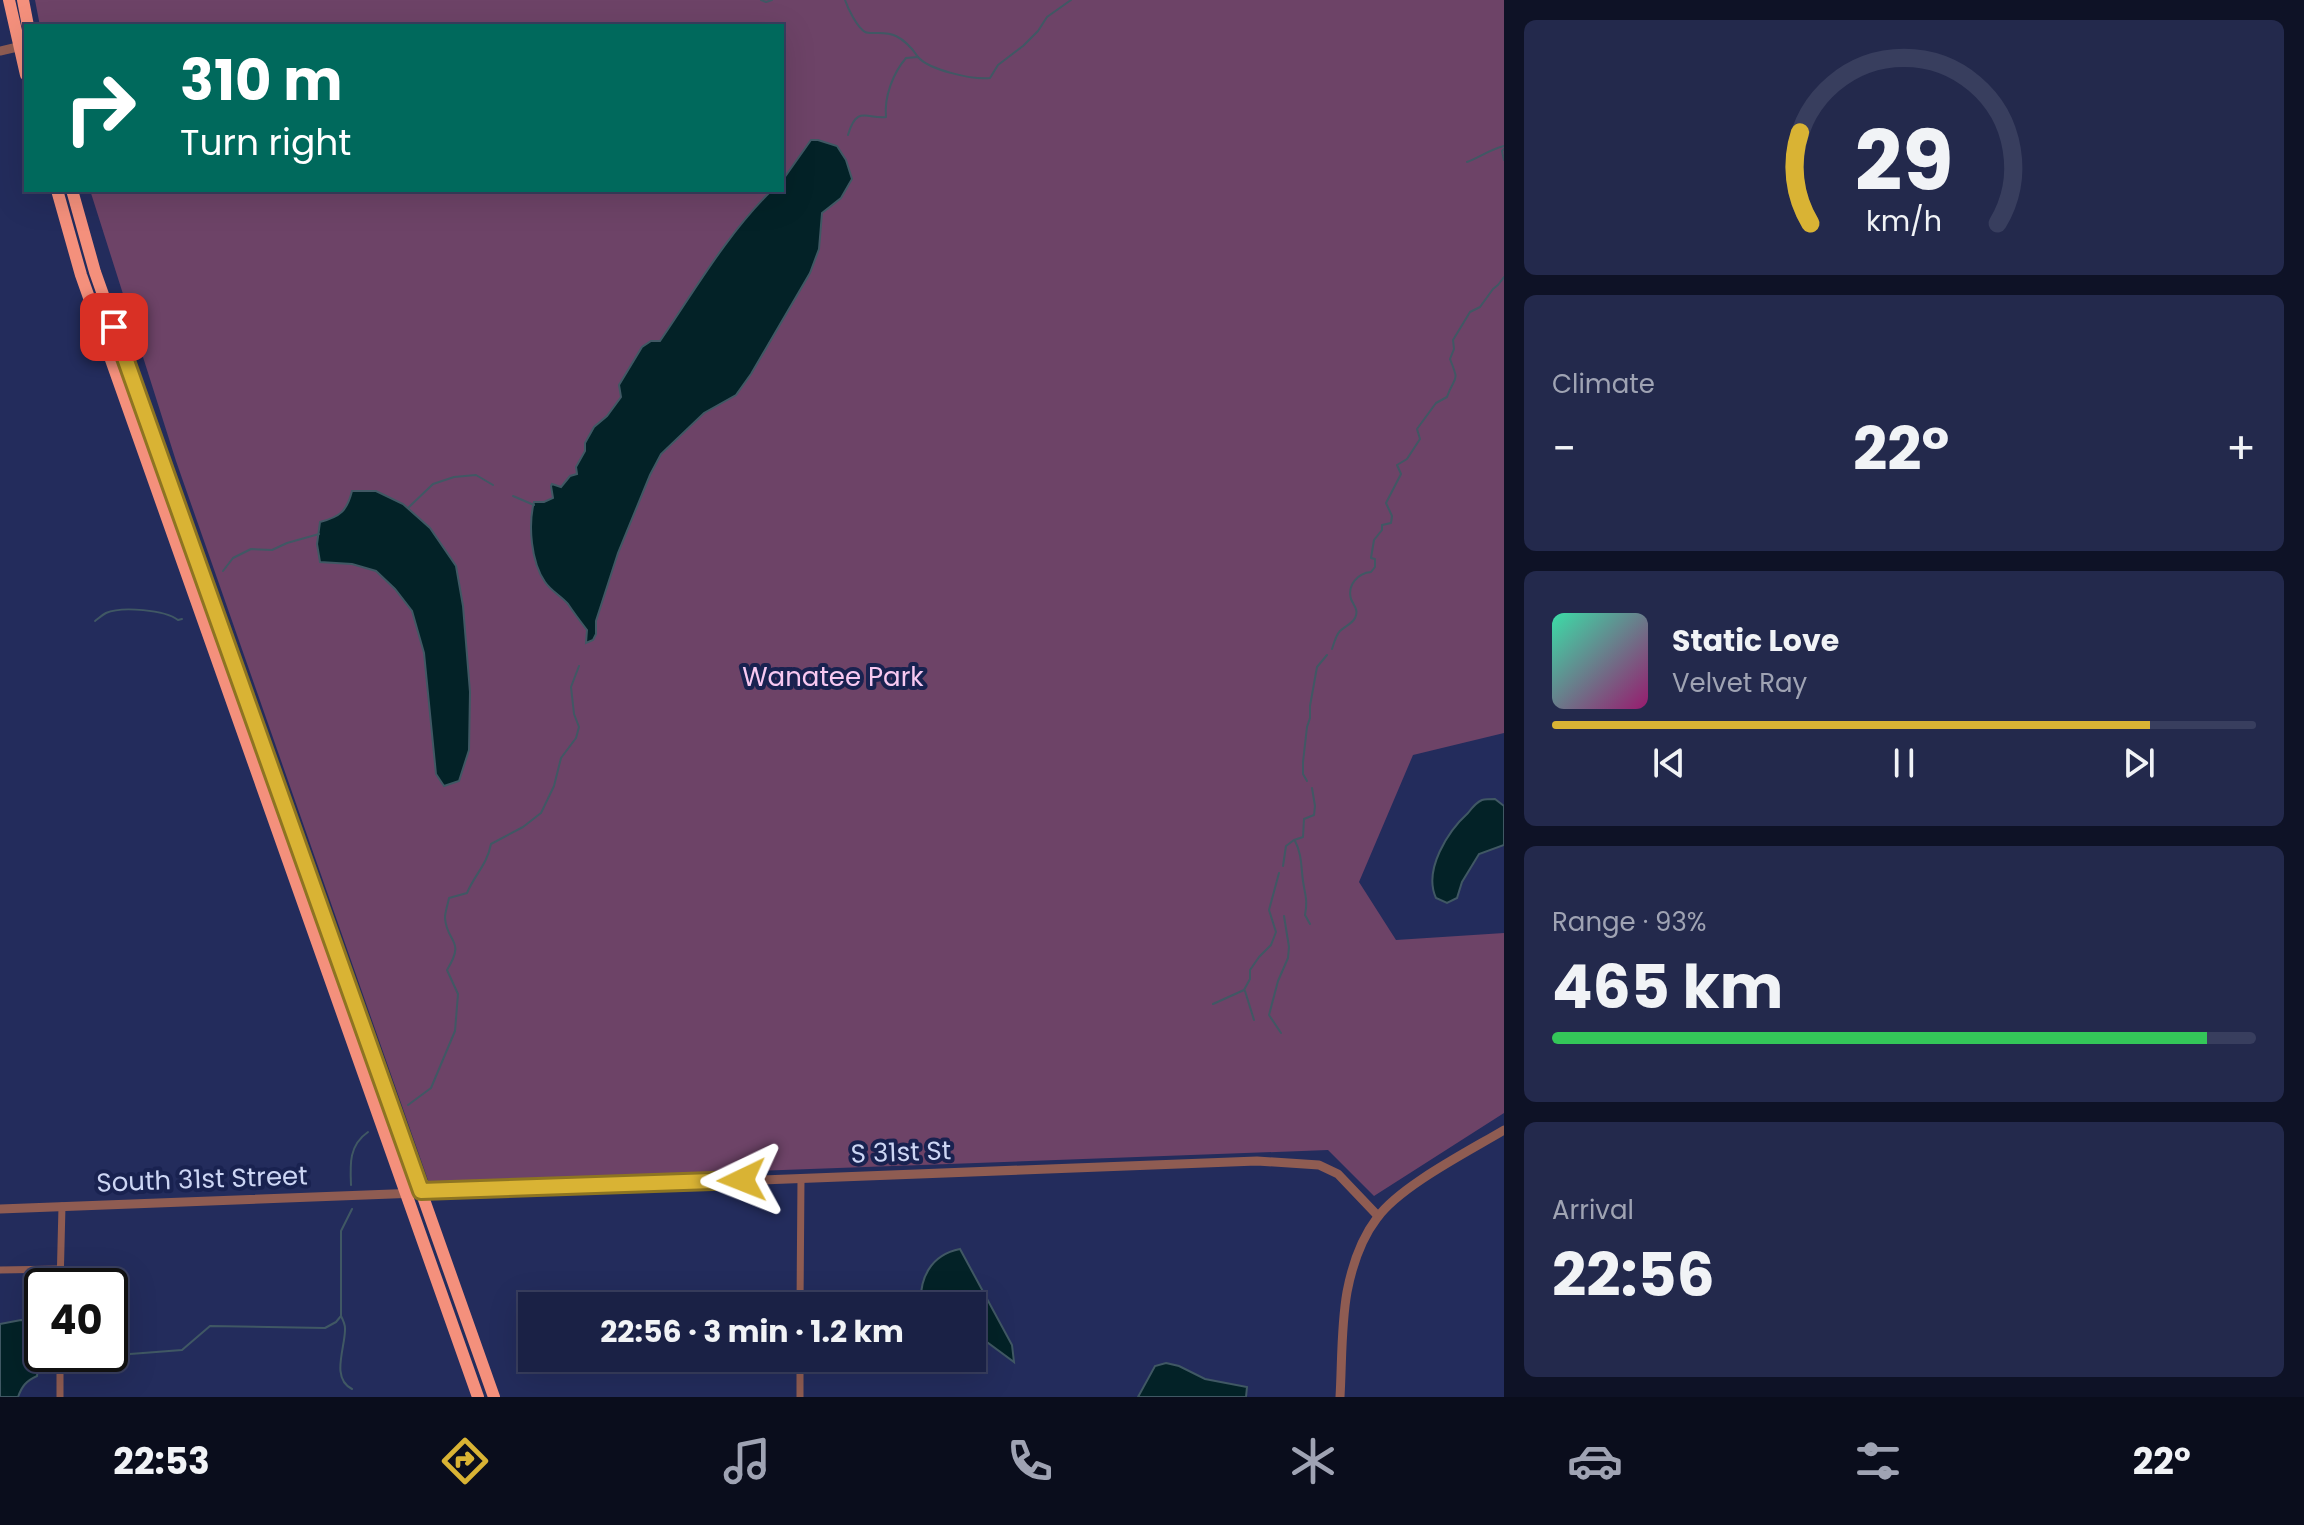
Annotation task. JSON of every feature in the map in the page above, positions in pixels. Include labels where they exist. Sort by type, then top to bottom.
[{"type":"highway","points":[[9,0],[22,45]]},
{"type":"highway","points":[[23,0],[28,24]]},
{"type":"highway","points":[[58,192],[81,275],[478,1397]]},
{"type":"highway","points":[[73,192],[95,272],[494,1397]]},
{"type":"street","points":[[0,51],[22,45]]},
{"type":"street","points":[[1340,1397],[1346,1296],[1363,1241],[1378,1216],[1416,1184],[1504,1130]]},
{"type":"street","name":"S 31st St","points":[[406,1192],[1291,1161],[1319,1165],[1338,1174],[1378,1216]]},
{"type":"street","points":[[800,1292],[801,1178]]},
{"type":"street","name":"South 31st Street","points":[[0,1209],[406,1192]]},
{"type":"street","points":[[60,1268],[62,1206]]},
{"type":"street","points":[[0,1270],[24,1270]]},
{"type":"street","points":[[60,1372],[60,1397]]},
{"type":"street","points":[[800,1372],[800,1397]]},
{"type":"green space","name":"Wanatee Park","points":[[35,0],[1504,0],[1504,733],[1413,755],[1359,882],[1396,940],[1504,933],[1504,1113],[1374,1196],[1328,1150],[429,1183],[176,461],[91,192],[784,192],[784,24],[40,24]]},
{"type":"shaded area","points":[[811,140],[818,140],[837,146],[846,160],[852,179],[841,198],[822,213],[819,249],[810,273],[751,374],[736,395],[704,413],[661,454],[618,553],[596,621],[596,634],[593,640],[586,643],[587,630],[540,574],[531,532],[534,502],[553,498],[552,484],[561,487],[570,476],[577,474],[576,467],[585,451],[585,443],[594,427],[621,397],[619,385],[642,347],[651,341],[660,341],[740,225],[770,192],[784,192],[784,178]]},
{"type":"shaded area","points":[[352,491],[376,491],[403,504],[430,528],[456,566],[463,606],[470,692],[469,750],[459,781],[444,786],[436,774],[424,653],[412,611],[376,571],[352,564],[320,562],[317,544],[320,522],[342,512]]},
{"type":"shaded area","points":[[1495,799],[1504,806],[1504,845],[1479,854],[1462,882],[1457,898],[1447,903],[1436,898],[1433,875],[1446,840],[1476,804]]},
{"type":"shaded area","points":[[960,1249],[983,1292],[921,1292],[928,1270],[950,1252]]},
{"type":"shaded area","points":[[986,1297],[1012,1345],[1014,1362],[986,1341]]},
{"type":"shaded area","points":[[24,1320],[24,1372],[37,1372],[37,1376],[25,1384],[18,1397],[0,1397],[0,1324]]},
{"type":"shaded area","points":[[1166,1363],[1205,1379],[1247,1387],[1246,1397],[1138,1397],[1155,1366]]},
{"type":"waterway","points":[[761,0],[772,0]]},
{"type":"waterway","points":[[845,0],[865,32],[892,34],[906,42],[918,57],[932,66],[963,76],[982,78],[990,78],[998,65],[1023,46],[1047,17],[1071,0]]},
{"type":"waterway","points":[[848,135],[859,117],[886,117],[888,93],[897,71],[906,58],[918,57]]},
{"type":"waterway","points":[[1467,162],[1504,146]]},
{"type":"waterway","points":[[1504,149],[1504,160]]},
{"type":"waterway","points":[[1332,649],[1339,633],[1356,615],[1350,594],[1352,585],[1358,577],[1375,567],[1375,559],[1371,558],[1374,540],[1382,525],[1391,523],[1392,516],[1386,503],[1401,474],[1397,465],[1407,459],[1420,439],[1417,429],[1436,403],[1447,397],[1455,379],[1450,359],[1453,340],[1470,312],[1480,307],[1504,277]]},
{"type":"waterway","points":[[408,508],[433,484],[454,477],[476,475],[493,485]]},
{"type":"waterway","points":[[513,496],[534,505]]},
{"type":"waterway","points":[[223,571],[233,558],[251,549],[272,550],[319,534]]},
{"type":"waterway","points":[[95,621],[106,613],[122,610],[154,612],[182,619]]},
{"type":"waterway","points":[[1307,781],[1303,774],[1303,762],[1310,706],[1317,667],[1327,655]]},
{"type":"waterway","points":[[408,1105],[431,1088],[455,1031],[458,994],[447,970],[455,952],[445,918],[449,898],[467,893],[487,858],[491,844],[523,827],[541,813],[554,786],[561,758],[576,738],[579,727],[571,687],[579,666]]},
{"type":"waterway","points":[[1283,866],[1286,846],[1303,837],[1304,819],[1314,815],[1312,788]]},
{"type":"waterway","points":[[1295,841],[1301,861],[1305,915],[1310,924]]},
{"type":"waterway","points":[[1213,1004],[1244,990],[1250,979],[1250,970],[1271,945],[1276,932],[1269,910],[1279,873]]},
{"type":"waterway","points":[[1281,1033],[1269,1015],[1288,958],[1284,916]]},
{"type":"waterway","points":[[1245,991],[1254,1020]]},
{"type":"waterway","points":[[351,1185],[354,1149],[368,1132]]},
{"type":"waterway","points":[[352,1209],[341,1231],[341,1316],[345,1335],[340,1370],[345,1384],[352,1389]]},
{"type":"waterway","points":[[128,1353],[182,1350],[210,1326],[325,1328],[341,1316]]},
{"type":"route","points":[[114,327],[421,1191],[742,1180]]}]
